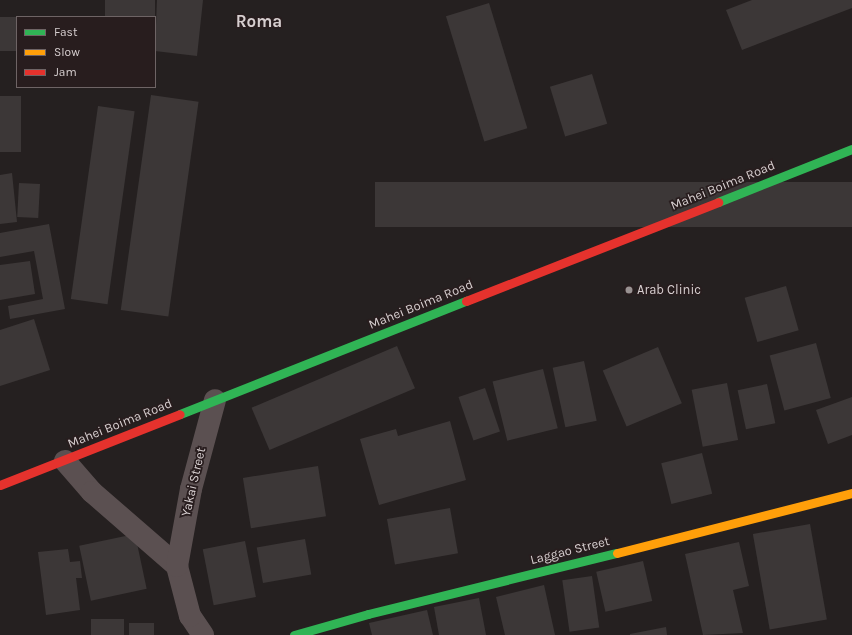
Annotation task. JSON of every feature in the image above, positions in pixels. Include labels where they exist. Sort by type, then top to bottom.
[{"type":"main road","name":"Mahei Boima Road","points":[[0,485],[65,461],[215,400],[852,149]]},
{"type":"main road","name":"Laggao Street","points":[[294,635],[368,614],[755,520],[852,493]]},
{"type":"street","name":"Yakai Street","points":[[203,635],[190,616],[177,566],[191,489],[215,400]]},
{"type":"street","points":[[65,461],[92,492],[177,566]]},
{"type":"building","points":[[105,0],[155,0],[155,16],[105,16]]},
{"type":"building","points":[[157,0],[203,0],[197,56],[156,51]]},
{"type":"building","points":[[752,0],[852,0],[852,8],[742,50],[726,10]]},
{"type":"building","points":[[489,3],[527,128],[484,141],[446,16]]},
{"type":"building","points":[[0,17],[16,17],[16,51],[0,51]]},
{"type":"building","points":[[592,74],[607,124],[565,137],[550,87]]},
{"type":"building","points":[[151,95],[199,102],[168,317],[121,310]]},
{"type":"building","points":[[0,96],[21,96],[21,152],[0,152]]},
{"type":"building","points":[[98,106],[135,111],[108,304],[71,299]]},
{"type":"building","points":[[12,173],[17,222],[0,224],[0,175]]},
{"type":"building","points":[[375,182],[852,182],[852,227],[375,227]]},
{"type":"building","points":[[19,183],[40,184],[38,218],[17,217]]},
{"type":"building","points":[[49,224],[65,309],[10,319],[8,306],[43,299],[34,251],[0,257],[0,233]]},
{"type":"building","points":[[30,261],[35,294],[0,300],[0,265]]},
{"type":"building","points":[[786,286],[799,330],[757,342],[745,298]]},
{"type":"building","points":[[34,319],[50,370],[0,386],[0,330]]},
{"type":"building","points":[[816,343],[831,398],[784,410],[770,355]]},
{"type":"building","points":[[397,346],[415,388],[270,450],[252,408]]},
{"type":"building","points":[[658,347],[682,403],[627,427],[603,370]]},
{"type":"building","points":[[584,361],[597,421],[565,427],[553,368]]},
{"type":"building","points":[[543,369],[558,428],[507,441],[493,382]]},
{"type":"building","points":[[727,383],[738,440],[703,447],[692,390]]},
{"type":"building","points":[[767,384],[775,423],[746,429],[738,390]]},
{"type":"building","points":[[485,388],[500,431],[474,441],[459,397]]},
{"type":"building","points":[[852,397],[852,435],[828,444],[816,410]]},
{"type":"building","points":[[450,421],[466,480],[379,505],[360,439],[396,429],[398,436]]},
{"type":"building","points":[[702,453],[712,494],[671,504],[661,463]]},
{"type":"building","points":[[318,466],[326,516],[251,528],[243,478]]},
{"type":"building","points":[[450,508],[458,553],[395,564],[387,519]]},
{"type":"building","points":[[810,524],[827,620],[770,630],[753,534]]},
{"type":"building","points":[[135,534],[147,589],[91,601],[79,546]]},
{"type":"building","points":[[305,539],[311,574],[263,583],[257,548]]},
{"type":"building","points":[[245,541],[256,597],[214,605],[203,549]]},
{"type":"building","points":[[739,542],[749,586],[733,590],[743,633],[703,635],[685,554]]},
{"type":"building","points":[[68,549],[70,562],[80,561],[82,578],[76,578],[80,610],[46,615],[38,552]]},
{"type":"building","points":[[643,561],[652,601],[605,612],[596,572]]},
{"type":"building","points":[[592,576],[599,627],[570,632],[562,580]]},
{"type":"building","points":[[544,585],[555,635],[505,635],[496,597]]},
{"type":"building","points":[[479,598],[486,635],[439,635],[434,607]]},
{"type":"building","points":[[427,610],[433,635],[372,635],[369,623]]},
{"type":"building","points":[[91,619],[124,619],[124,635],[91,635]]},
{"type":"building","points":[[129,623],[154,623],[154,635],[129,635]]},
{"type":"building","points":[[666,627],[667,635],[630,635],[630,634]]},
{"type":"traffic: fast","points":[[718,202],[852,149]]},
{"type":"traffic: fast","points":[[180,414],[466,301]]},
{"type":"traffic: fast","points":[[294,635],[368,614],[617,553]]},
{"type":"traffic: slow","points":[[617,553],[852,493]]},
{"type":"traffic: jam","points":[[466,301],[718,202]]},
{"type":"traffic: jam","points":[[0,485],[180,414]]},
{"type":"place","name":"Arab Clinic","points":[[629,290]]},
{"type":"district","name":"Roma","points":[[259,22]]}]
